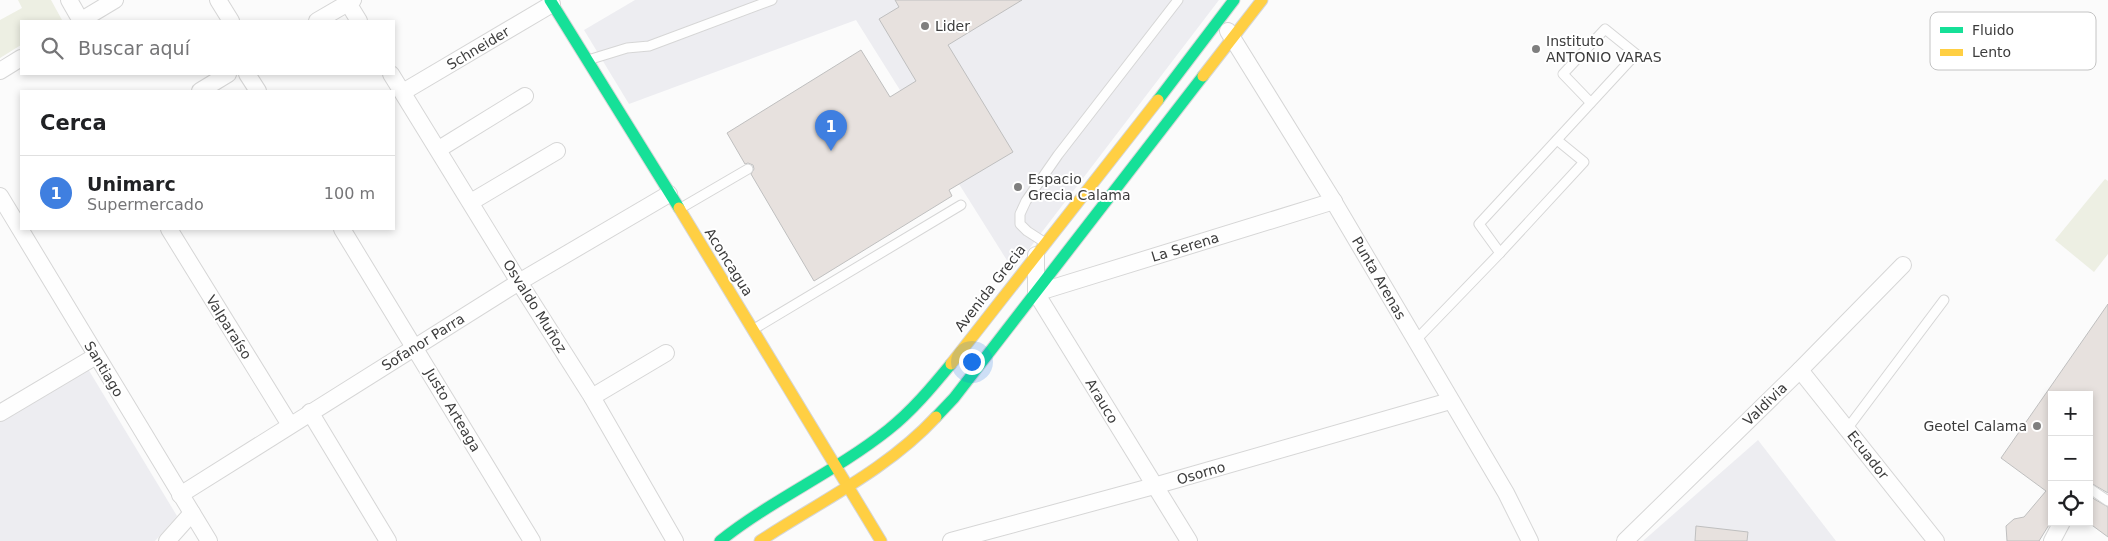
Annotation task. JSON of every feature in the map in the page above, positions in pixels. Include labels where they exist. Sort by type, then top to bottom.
[{"type":"main road","name":"Avenida Grecia","points":[[720,541],[751,516],[884,434],[910,411],[934,384],[1234,0]]},
{"type":"main road","points":[[760,541],[848,487],[902,449],[924,430],[954,398],[1262,0]]},
{"type":"main road","name":"Aconcagua","points":[[551,2],[754,329],[880,541]]},
{"type":"street","points":[[69,0],[80,20]]},
{"type":"street","points":[[83,20],[115,0]]},
{"type":"street","points":[[218,0],[231,20]]},
{"type":"street","points":[[319,20],[350,2],[359,20]]},
{"type":"street","name":"Schneider","points":[[403,92],[551,2]]},
{"type":"street","name":"Punta Arenas","points":[[1220,19],[1334,201],[1450,401],[1506,493],[1530,541]]},
{"type":"street","points":[[0,71],[20,59]]},
{"type":"street","points":[[202,90],[226,75]]},
{"type":"street","points":[[248,75],[257,90]]},
{"type":"street","name":"Osvaldo Muñoz","points":[[392,75],[592,397],[675,541]]},
{"type":"street","points":[[439,149],[525,96]]},
{"type":"street","points":[[471,202],[557,151]]},
{"type":"street","name":"Sofanor Parra","points":[[180,495],[290,424],[519,282],[669,194]]},
{"type":"street","name":"La Serena","points":[[1036,293],[1334,201]]},
{"type":"street","name":"Santiago","points":[[7,206],[20,228]]},
{"type":"street","name":"Santiago","points":[[21,230],[208,541]]},
{"type":"street","name":"Valparaíso","points":[[170,230],[290,424]]},
{"type":"street","name":"Justo Arteaga","points":[[343,230],[415,347],[528,540]]},
{"type":"street","points":[[1036,293],[1040,249]]},
{"type":"street","name":"Valdivia","points":[[1625,541],[1800,370],[1903,265]]},
{"type":"street","name":"Arauco","points":[[1036,293],[1189,541]]},
{"type":"street","points":[[592,397],[666,353]]},
{"type":"street","points":[[0,413],[96,356]]},
{"type":"street","name":"Ecuador","points":[[1800,370],[1936,541]]},
{"type":"street","name":"Osorno","points":[[951,541],[1154,486],[1450,401]]},
{"type":"street","points":[[310,412],[388,541]]},
{"type":"street","points":[[167,541],[192,513]]},
{"type":"street","points":[[2052,541],[2060,526]]},
{"type":"lane","points":[[586,60],[627,48],[649,46],[772,0]]},
{"type":"lane","points":[[1040,249],[1020,224],[1020,214],[1026,201],[1058,155],[1178,0]]},
{"type":"lane","points":[[1500,253],[1479,224],[1557,140],[1591,103],[1636,54],[1605,29],[1563,74],[1591,103]]},
{"type":"lane","points":[[1415,340],[1500,253],[1584,162],[1557,140]]},
{"type":"lane","points":[[679,209],[748,168]]},
{"type":"lane","points":[[754,329],[961,205]]},
{"type":"lane","points":[[1848,429],[1944,300]]},
{"type":"lane","points":[[2093,491],[2108,501]]},
{"type":"shaded area","points":[[18,0],[51,0],[62,20],[20,20],[20,46],[0,58],[0,20],[22,8]]},
{"type":"shaded area","name":"Espacio Grecia Calama","points":[[635,0],[1219,0],[1013,270],[856,20],[629,104],[584,30]]},
{"type":"shaded area","points":[[2105,179],[2108,181],[2108,254],[2094,272],[2055,240]]},
{"type":"shaded area","points":[[88,369],[177,516],[155,541],[0,541],[0,421]]},
{"type":"shaded area","points":[[1758,440],[1836,541],[1643,541]]},
{"type":"building","points":[[895,0],[1022,0],[948,45],[1013,152],[949,190],[952,196],[814,281],[751,174],[754,169],[753,165],[745,164],[727,133],[861,50],[890,97],[916,81],[879,19],[899,7]]},
{"type":"building","name":"Geotel Calama","points":[[2108,304],[2108,493],[2093,484],[2093,391],[2048,391],[2048,526],[2039,541],[2007,541],[2006,526],[2014,519],[2024,517],[2046,491],[2001,458]]},
{"type":"building","points":[[2093,498],[2108,507],[2108,537],[2093,526]]},
{"type":"building","points":[[1696,526],[1748,532],[1747,541],[1695,541]]},
{"type":"traffic: fast","points":[[550,0],[679,208]]},
{"type":"traffic: fast","points":[[1158,100],[1234,0]]},
{"type":"traffic: fast","points":[[936,417],[954,398],[1203,76]]},
{"type":"traffic: fast","points":[[720,541],[761,512],[847,459],[888,430],[913,407],[951,364]]},
{"type":"traffic: slow","points":[[1203,76],[1262,0]]},
{"type":"traffic: slow","points":[[951,364],[1158,100]]},
{"type":"traffic: slow","points":[[679,208],[881,541]]},
{"type":"traffic: slow","points":[[760,541],[874,469],[917,436],[936,417]]},
{"type":"place","name":"Lider","points":[[925,26]]},
{"type":"place","name":"Instituto ANTONIO VARAS","points":[[1536,49]]},
{"type":"place","name":"Unimarc","points":[[831,151]]},
{"type":"place","name":"Espacio Grecia Calama","points":[[1018,187]]},
{"type":"place","name":"Geotel Calama","points":[[2037,426]]}]
